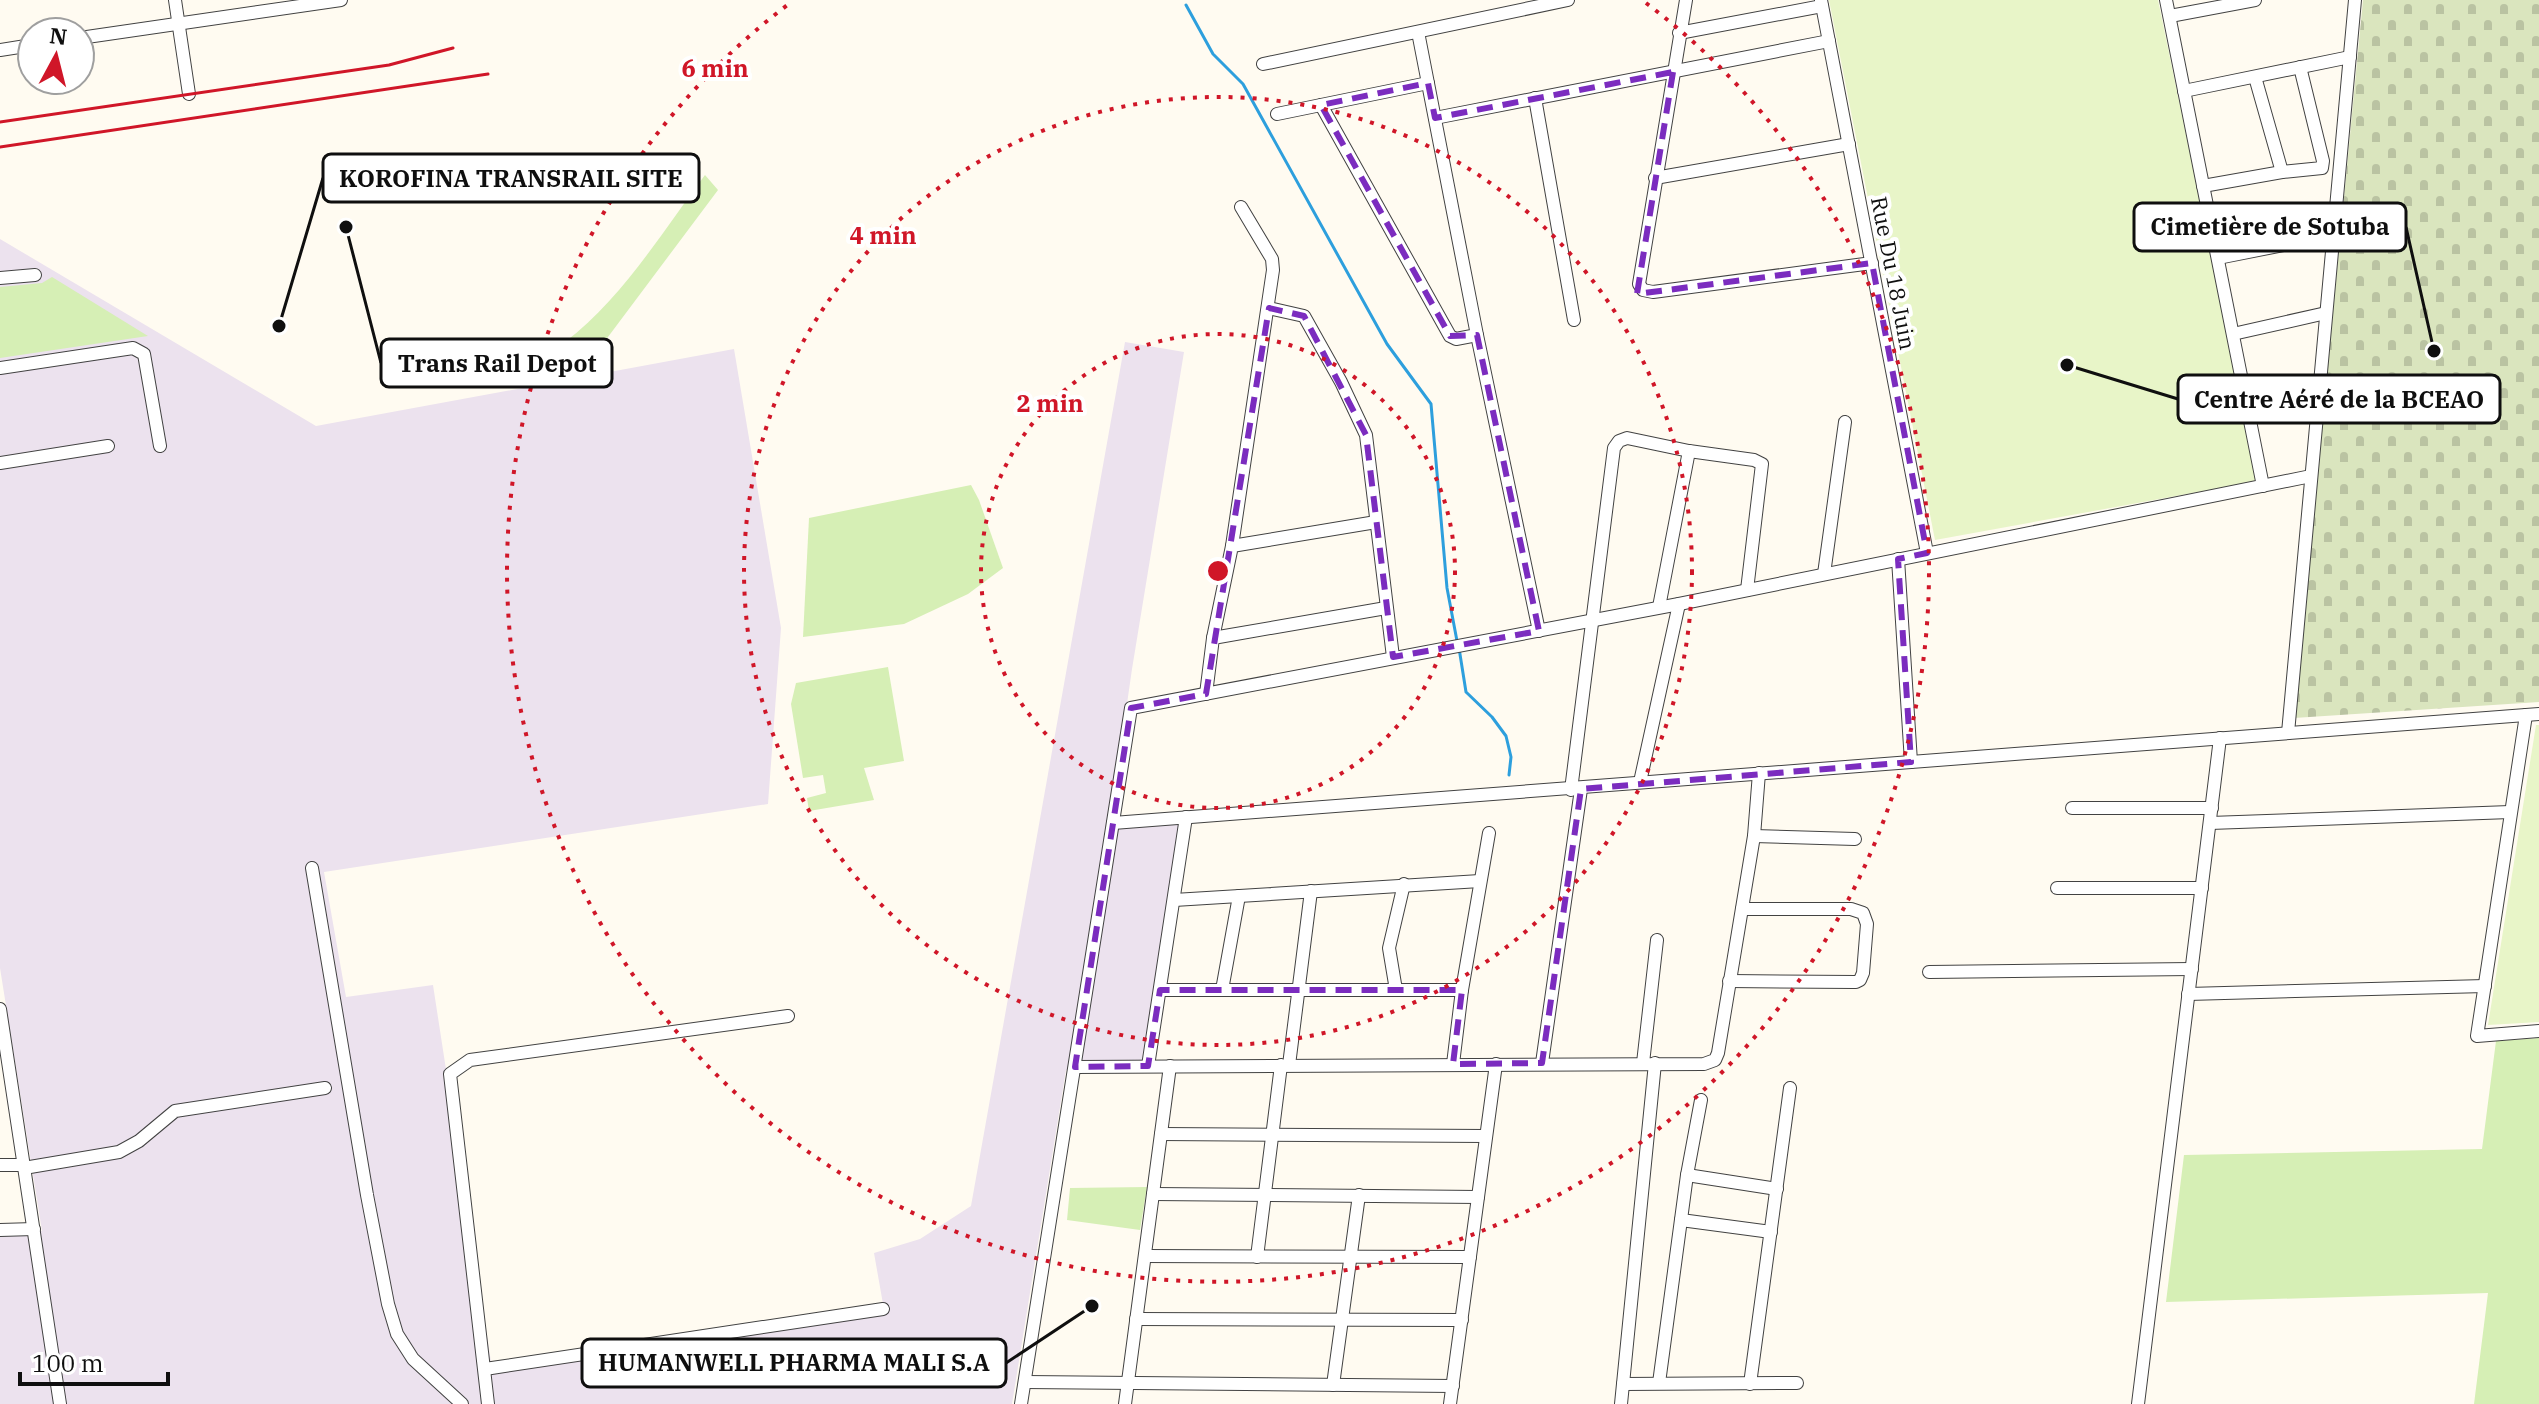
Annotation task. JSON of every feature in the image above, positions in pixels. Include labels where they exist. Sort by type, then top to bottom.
[{"type":"street","points":[[175,0],[189,94]]},
{"type":"street","points":[[96,36],[341,0]]},
{"type":"street","points":[[1263,64],[1568,0]]},
{"type":"street","points":[[1686,0],[1639,284],[1643,290],[1653,292],[1872,263]]},
{"type":"street","points":[[2166,0],[2263,486]]},
{"type":"street","points":[[2170,16],[2255,0]]},
{"type":"street","points":[[2288,733],[2355,0]]},
{"type":"street","points":[[1679,33],[1821,3]]},
{"type":"street","name":"Rue Du 18 Juin","points":[[1821,3],[1927,553]]},
{"type":"street","points":[[1418,32],[1539,631]]},
{"type":"street","points":[[1435,118],[1829,41]]},
{"type":"street","points":[[2184,91],[2350,57]]},
{"type":"street","points":[[2203,186],[2322,168],[2323,161],[2300,67]]},
{"type":"street","points":[[2255,77],[2282,172]]},
{"type":"street","points":[[1277,114],[1428,83]]},
{"type":"street","points":[[1535,98],[1574,320]]},
{"type":"street","points":[[1321,105],[1450,336],[1456,339],[1477,335]]},
{"type":"street","points":[[1655,178],[1849,144]]},
{"type":"street","points":[[1206,694],[1213,638],[1232,546],[1273,270],[1272,259],[1241,207]]},
{"type":"street","points":[[2218,258],[2334,235]]},
{"type":"street","points":[[0,278],[35,275]]},
{"type":"street","points":[[1269,308],[1304,316],[1366,435],[1393,657]]},
{"type":"street","points":[[2233,334],[2326,313]]},
{"type":"street","points":[[0,368],[133,348],[139,350],[144,354],[160,446]]},
{"type":"street","points":[[1824,574],[1845,422]]},
{"type":"street","points":[[1542,1063],[1576,790],[1591,620],[1614,448],[1619,441],[1627,438],[1754,460],[1762,464],[1747,590]]},
{"type":"street","points":[[0,463],[108,446]]},
{"type":"street","points":[[1659,607],[1689,451]]},
{"type":"street","points":[[1021,1404],[1131,708],[1679,604],[2311,476]]},
{"type":"street","points":[[1232,546],[1376,522]]},
{"type":"street","points":[[1898,559],[1911,762]]},
{"type":"street","points":[[1640,782],[1679,604]]},
{"type":"street","points":[[1213,638],[1386,608]]},
{"type":"street","points":[[1113,823],[1576,790],[1640,782],[2532,714],[2510,812],[2477,1036],[2539,1031]]},
{"type":"street","points":[[2138,1404],[2220,738]]},
{"type":"street","points":[[1075,1067],[1704,1064],[1715,1060],[1754,836],[1759,773]]},
{"type":"street","points":[[2072,808],[2212,808]]},
{"type":"street","points":[[2210,823],[2510,812]]},
{"type":"street","points":[[1148,1066],[1186,817]]},
{"type":"street","points":[[1453,1064],[1462,990],[1489,833]]},
{"type":"street","points":[[1754,836],[1855,839]]},
{"type":"street","points":[[312,868],[388,1304],[397,1334],[413,1359],[462,1404]]},
{"type":"street","points":[[1174,900],[1480,881]]},
{"type":"street","points":[[1396,990],[1389,948],[1404,884]]},
{"type":"street","points":[[2057,888],[2202,888]]},
{"type":"street","points":[[1257,1257],[1273,1134],[1299,990],[1311,891]]},
{"type":"street","points":[[1222,990],[1239,896]]},
{"type":"street","points":[[1729,981],[1856,982],[1863,973],[1867,924],[1863,913],[1851,909],[1742,909]]},
{"type":"street","points":[[1621,1404],[1657,940]]},
{"type":"street","points":[[1929,972],[2192,969]]},
{"type":"street","points":[[2188,994],[2485,986]]},
{"type":"street","points":[[1160,990],[1462,990]]},
{"type":"street","points":[[0,1009],[60,1404]]},
{"type":"street","points":[[488,1404],[450,1074],[470,1060],[788,1016]]},
{"type":"street","points":[[1450,1404],[1496,1064]]},
{"type":"street","points":[[1125,1404],[1170,1066]]},
{"type":"street","points":[[0,1165],[24,1166],[119,1152],[139,1141],[175,1111],[325,1088]]},
{"type":"street","points":[[1750,1384],[1790,1088]]},
{"type":"street","points":[[0,1098],[14,1099]]},
{"type":"street","points":[[1659,1383],[1687,1175],[1701,1100]]},
{"type":"street","points":[[1161,1134],[1486,1136]]},
{"type":"street","points":[[1687,1175],[1777,1189]]},
{"type":"street","points":[[1153,1194],[1478,1197]]},
{"type":"street","points":[[1333,1385],[1359,1195]]},
{"type":"street","points":[[1681,1220],[1771,1232]]},
{"type":"street","points":[[0,1230],[34,1229]]},
{"type":"street","points":[[1145,1256],[1470,1257]]},
{"type":"street","points":[[485,1369],[883,1309]]},
{"type":"street","points":[[1136,1319],[1462,1320]]},
{"type":"street","points":[[1025,1382],[1453,1386]]},
{"type":"street","points":[[1623,1384],[1797,1383]]},
{"type":"highlighted area","points":[[1673,72],[1637,294],[1872,263],[1927,553],[1898,559],[1911,762],[1581,789],[1542,1063],[1453,1064],[1462,990],[1160,990],[1148,1066],[1075,1067],[1131,708],[1206,694],[1269,308],[1304,316],[1366,435],[1393,657],[1539,631],[1477,335],[1450,336],[1321,105],[1428,83],[1435,118]]},
{"type":"shaded area","points":[[0,239],[316,426],[734,349],[781,628],[768,804],[324,872],[346,997],[433,985],[491,1362],[883,1304],[874,1253],[920,1239],[971,1206],[1125,342],[1184,352],[1110,822],[1186,815],[1147,1069],[1066,1070],[1012,1404],[0,1404],[0,1231],[42,1231],[0,968]]},
{"type":"green space","points":[[1829,0],[2158,0],[2258,481],[1935,540]]},
{"type":"green space","points":[[2363,0],[2539,0],[2539,702],[2294,718]]},
{"type":"green space","points":[[705,175],[718,190],[587,365],[565,342],[586,325],[623,285]]},
{"type":"green space","points":[[52,277],[148,336],[0,358],[0,287],[42,283]]},
{"type":"green space","points":[[971,485],[1003,568],[968,594],[904,624],[803,637],[809,518]]},
{"type":"green space","points":[[888,667],[904,761],[864,768],[874,800],[809,811],[807,798],[826,793],[823,775],[803,778],[791,704],[796,683]]},
{"type":"green space","points":[[2536,725],[2539,725],[2539,1022],[2488,1025]]},
{"type":"green space","points":[[2539,1038],[2539,1404],[2474,1404],[2488,1293],[2166,1302],[2184,1155],[2482,1149],[2496,1041]]},
{"type":"green space","points":[[1147,1187],[1140,1230],[1067,1220],[1070,1188]]},
{"type":"waterway","points":[[1186,5],[1213,54],[1243,84],[1387,344],[1431,404],[1447,588],[1457,641]]},
{"type":"waterway","points":[[1459,648],[1466,692],[1492,717],[1506,736],[1511,757],[1509,775]]},
{"type":"railway","points":[[0,122],[389,65],[453,48]]},
{"type":"railway","points":[[0,147],[488,74]]},
{"type":"place","name":"Trans Rail Depot","points":[[346,227]]},
{"type":"place","name":"KOROFINA TRANSRAIL SITE","points":[[279,326]]},
{"type":"place","name":"Cimetière de Sotuba","points":[[2434,351]]},
{"type":"place","name":"Centre Aéré de la BCEAO","points":[[2067,365]]},
{"type":"place","name":"HUMANWELL PHARMA MALI S.A","points":[[1092,1306]]}]
